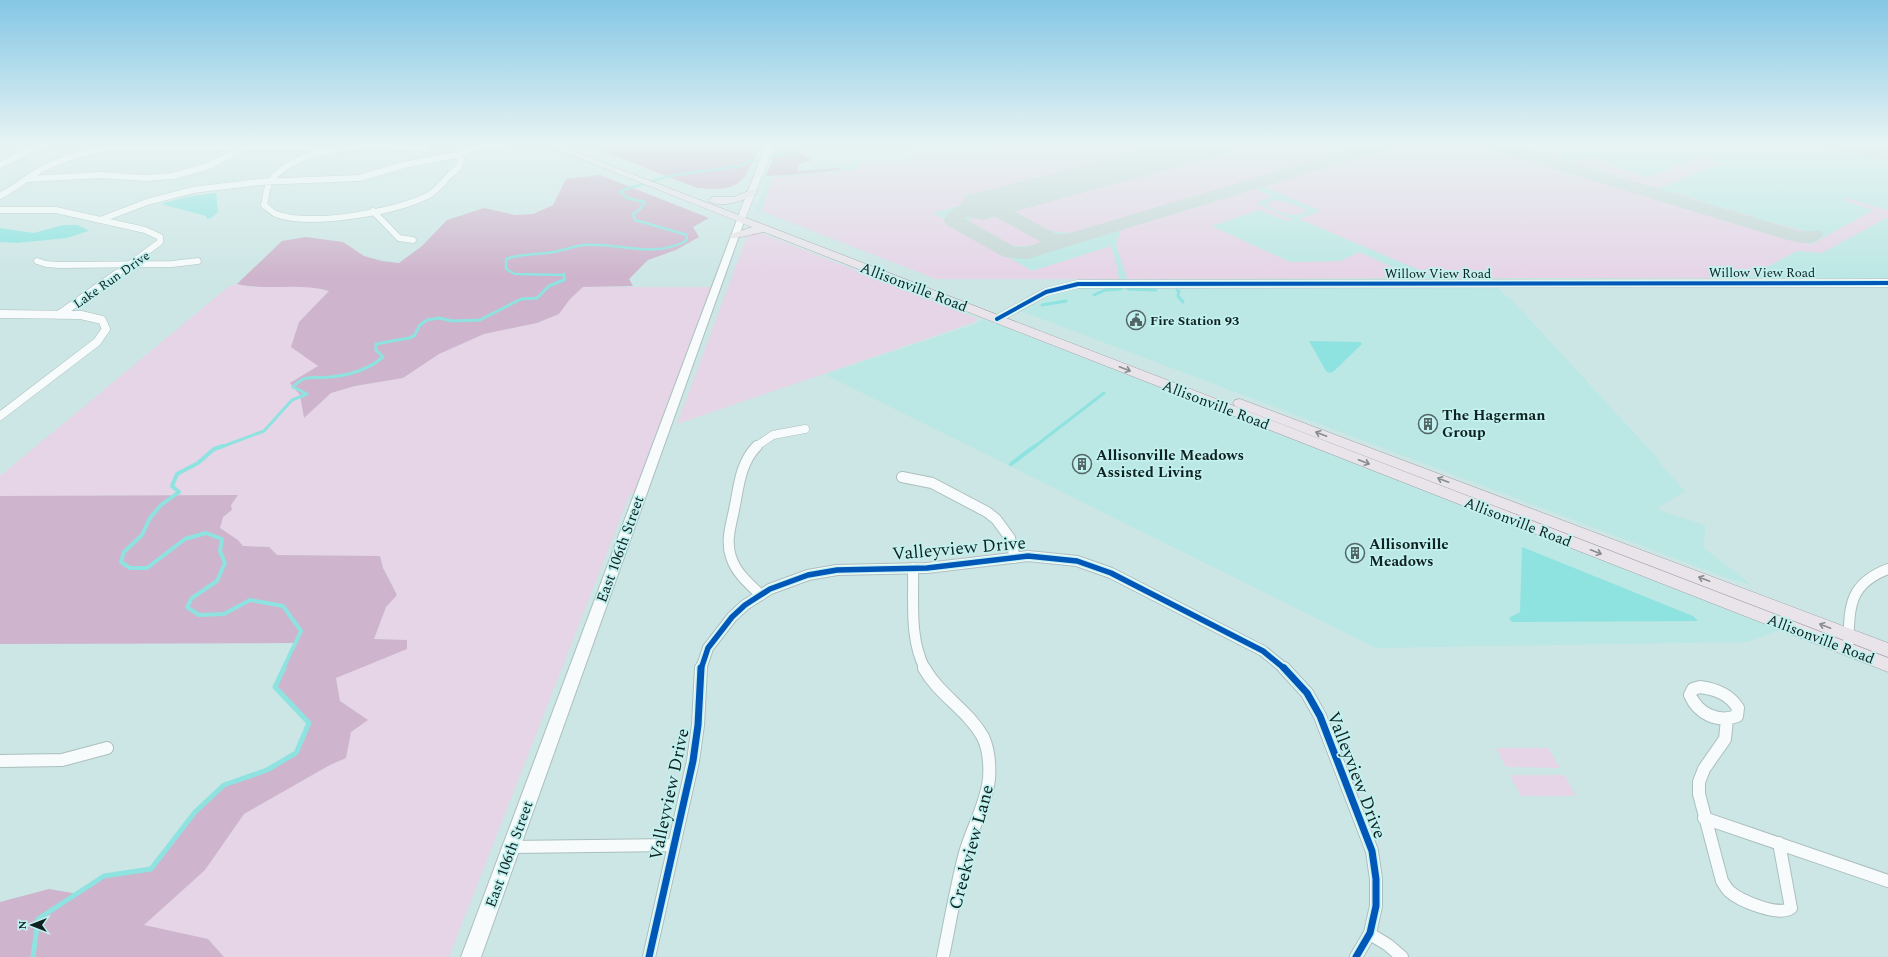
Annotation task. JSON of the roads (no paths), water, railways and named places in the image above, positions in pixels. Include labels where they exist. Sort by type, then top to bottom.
[{"type":"main road","name":"Allisonville Road","points":[[662,188],[743,216],[1848,642],[1888,665]]},
{"type":"main road","name":"Allisonville Road","points":[[680,188],[713,200],[767,229],[1002,316]]},
{"type":"main road","name":"East 106th Street","points":[[743,216],[755,188]]},
{"type":"main road","points":[[713,200],[733,202],[741,200],[753,192]]},
{"type":"main road","points":[[735,236],[747,230],[767,229]]},
{"type":"main road","name":"Allisonville Road","points":[[1848,642],[1888,650]]},
{"type":"street","points":[[0,196],[13,188]]},
{"type":"street","points":[[100,220],[147,202],[182,192],[209,188]]},
{"type":"street","points":[[269,188],[264,205],[267,210],[284,217],[298,219],[329,218],[373,211],[409,202],[433,192],[437,188]]},
{"type":"street","name":"Lake Run Drive","points":[[0,210],[56,210],[145,230],[160,237],[160,242],[157,246],[60,314]]},
{"type":"street","points":[[373,211],[399,238],[413,240]]},
{"type":"street","name":"East 106th Street","points":[[471,957],[743,216]]},
{"type":"street","points":[[37,261],[46,264],[58,265],[172,264],[198,261]]},
{"type":"street","name":"Willow View Road","points":[[1002,316],[1042,293],[1062,286],[1078,284],[1888,283]]},
{"type":"street","points":[[0,314],[81,315],[97,317],[104,322],[105,327],[104,333],[97,342],[4,410],[0,416]]},
{"type":"street","points":[[761,595],[744,580],[737,570],[732,560],[729,547],[728,536],[742,475],[747,458],[755,447],[762,441],[785,431],[805,429]]},
{"type":"street","points":[[902,477],[932,483],[988,512],[996,519],[1007,533],[1015,558]]},
{"type":"street","name":"Valleyview Drive","points":[[649,957],[693,761],[698,725],[700,671],[708,648],[732,617],[745,605],[770,589],[816,574],[837,570],[913,568],[1042,556],[1077,561],[1111,573],[1263,651],[1283,667],[1308,693],[1320,716],[1372,851],[1376,873],[1377,893],[1375,920],[1370,934],[1356,957]]},
{"type":"street","name":"Creekview Lane","points":[[913,568],[916,646],[919,658],[926,670],[969,718],[981,736],[988,751],[990,770],[989,786],[985,802],[974,826],[965,854],[943,957]]},
{"type":"street","points":[[1848,642],[1851,607],[1858,587],[1864,580],[1876,573],[1888,569]]},
{"type":"street","points":[[1727,719],[1725,739],[1704,769],[1699,782],[1699,794],[1704,818],[1722,881],[1729,891],[1752,904],[1780,911],[1786,911],[1791,908],[1791,900],[1779,843]]},
{"type":"street","points":[[0,760],[62,760],[107,748]]},
{"type":"street","points":[[1704,818],[1888,881]]},
{"type":"street","points":[[511,847],[673,845]]},
{"type":"street","points":[[1370,934],[1388,945],[1402,957]]},
{"type":"water","points":[[216,193],[218,212],[211,218],[207,219],[206,216],[161,204],[186,197]]},
{"type":"water","points":[[63,225],[77,225],[88,231],[67,238],[16,243],[0,242],[0,228],[34,233]]},
{"type":"water","points":[[1309,341],[1360,342],[1362,344],[1334,371],[1330,373],[1326,371]]},
{"type":"water","points":[[1522,547],[1693,616],[1698,621],[1512,622],[1509,618],[1520,612]]},
{"type":"waterway","points":[[564,275],[515,274],[506,269],[506,259],[518,256],[554,252],[584,245],[635,249],[660,249],[686,241],[687,235],[635,220],[633,214],[640,209],[645,202],[627,198],[620,191],[631,188]]},
{"type":"waterway","points":[[221,447],[264,431],[292,400],[307,394],[293,387],[302,380],[306,378],[338,376],[365,369],[383,357],[376,350],[376,344],[414,336],[420,325],[427,320],[439,318],[452,321],[480,320],[521,299],[537,298],[549,286],[564,280],[564,275]]},
{"type":"waterway","points":[[1094,295],[1105,290],[1121,289]]},
{"type":"waterway","points":[[1128,289],[1156,290]]},
{"type":"waterway","points":[[1177,290],[1179,291],[1178,296],[1183,302]]},
{"type":"waterway","points":[[1042,305],[1066,301]]},
{"type":"waterway","points":[[1034,447],[1104,393]]},
{"type":"waterway","points":[[223,446],[214,449],[198,463],[177,474],[172,486],[179,492],[161,505],[150,518],[142,535],[124,552],[121,562],[130,568],[147,568],[185,539],[206,533],[222,539],[220,551],[225,563],[217,581],[192,598],[187,607],[199,615],[224,614],[250,600],[283,606],[301,631],[283,669]]},
{"type":"waterway","points":[[1011,464],[1035,446]]},
{"type":"waterway","points":[[33,957],[38,919],[104,876],[151,869],[195,812],[224,785],[267,770],[296,753],[309,723],[275,687],[284,668]]},
{"type":"place","name":"Fire Station 93","points":[[1136,320]]},
{"type":"place","name":"The Hagerman Group","points":[[1428,424]]},
{"type":"place","name":"Allisonville Meadows Assisted Living","points":[[1082,464]]},
{"type":"place","name":"Allisonville Meadows","points":[[1355,553]]}]
